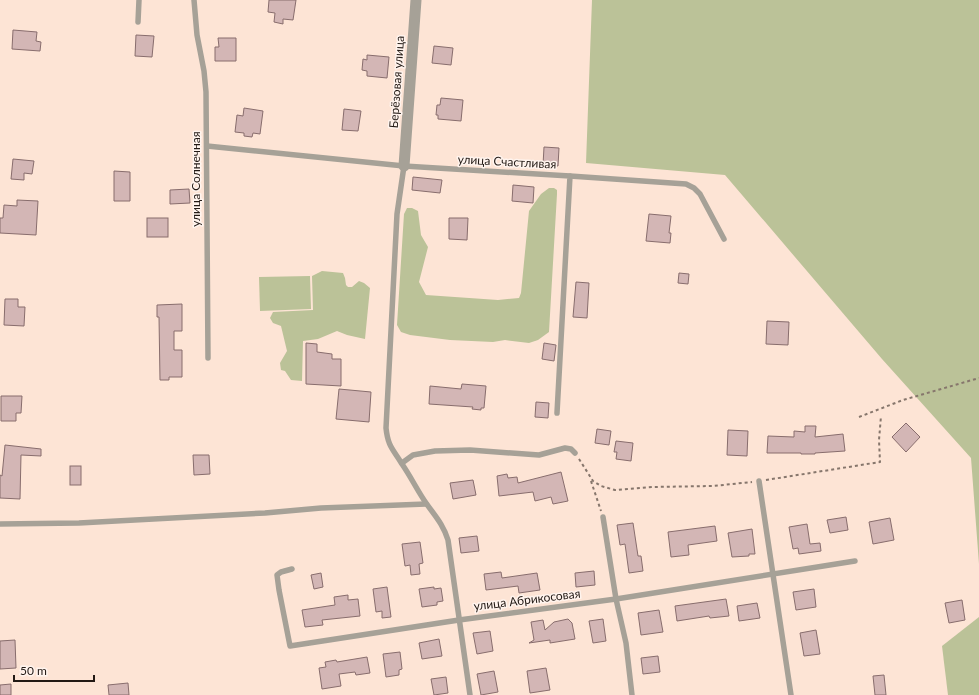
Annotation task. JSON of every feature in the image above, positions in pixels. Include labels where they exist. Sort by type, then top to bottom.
[{"type":"street","name":"Берёзовая улица","points":[[404,166],[416,0]]},
{"type":"lane","points":[[138,22],[139,0]]},
{"type":"lane","name":"улица Солнечная","points":[[194,0],[197,35],[204,71],[206,92],[208,358]]},
{"type":"lane","name":"улица Счастливая","points":[[207,146],[404,166],[570,176],[557,413]]},
{"type":"lane","points":[[404,166],[397,214],[386,428],[390,446],[402,463],[426,504],[440,521],[448,540],[458,620],[470,695]]},
{"type":"lane","points":[[570,176],[686,184],[694,188],[700,194],[724,239]]},
{"type":"lane","points":[[402,463],[413,455],[435,451],[470,450],[532,455],[544,454],[565,448],[570,449],[575,453]]},
{"type":"lane","points":[[759,481],[791,695]]},
{"type":"lane","points":[[0,524],[80,524],[265,513],[336,507],[426,504]]},
{"type":"lane","points":[[603,517],[616,599],[626,643],[632,695]]},
{"type":"lane","name":"улица Абрикосовая","points":[[292,569],[281,572],[278,575],[279,590],[290,646],[458,620],[616,599],[855,561]]},
{"type":"path","points":[[859,417],[903,400],[979,378]]},
{"type":"path","points":[[590,478],[601,486],[614,490],[652,486],[713,486],[759,481],[880,462],[878,440],[881,416]]},
{"type":"path","points":[[575,453],[590,478],[598,497],[603,517]]},
{"type":"green space","points":[[592,0],[979,0],[979,564],[971,458],[882,359],[725,175],[586,163]]},
{"type":"green space","points":[[549,188],[554,188],[557,190],[557,194],[549,332],[538,340],[529,343],[505,340],[493,342],[450,340],[410,335],[401,332],[397,325],[404,214],[407,208],[412,208],[418,211],[421,235],[428,247],[419,282],[426,295],[498,300],[519,298],[521,293],[529,211],[541,194]]},
{"type":"green space","points":[[322,271],[343,273],[346,285],[348,287],[352,287],[359,281],[370,288],[365,339],[337,331],[318,339],[303,341],[302,381],[291,380],[285,371],[281,370],[280,363],[287,351],[281,326],[273,323],[270,318],[273,312],[313,310],[312,276]]},
{"type":"green space","points":[[310,276],[311,309],[260,311],[259,277]]},
{"type":"green space","points":[[979,617],[979,695],[948,695],[942,646]]},
{"type":"building","points":[[269,0],[296,0],[293,20],[283,19],[283,24],[274,22],[275,13],[268,12]]},
{"type":"building","points":[[13,30],[37,32],[36,41],[41,42],[40,51],[12,49]]},
{"type":"building","points":[[136,35],[154,36],[152,57],[135,56]]},
{"type":"building","points":[[218,38],[236,38],[236,61],[215,61],[215,47],[219,47]]},
{"type":"building","points":[[434,46],[453,48],[451,65],[432,63]]},
{"type":"building","points":[[367,55],[389,57],[387,78],[367,76],[367,71],[362,70],[363,59],[367,60]]},
{"type":"building","points":[[441,98],[463,100],[461,121],[438,119],[438,115],[436,115],[437,105],[440,105]]},
{"type":"building","points":[[244,108],[263,111],[260,134],[253,133],[252,137],[244,136],[244,133],[235,132],[237,115],[243,116]]},
{"type":"building","points":[[344,109],[361,111],[358,131],[342,130]]},
{"type":"building","points":[[544,147],[559,148],[558,166],[543,165]]},
{"type":"building","points":[[13,159],[34,161],[32,174],[24,173],[24,180],[11,179]]},
{"type":"building","points":[[114,171],[130,172],[130,201],[114,201]]},
{"type":"building","points":[[413,177],[442,180],[440,193],[412,190]]},
{"type":"building","points":[[513,185],[534,187],[533,203],[512,201]]},
{"type":"building","points":[[189,189],[190,203],[170,204],[170,190]]},
{"type":"building","points":[[17,200],[38,201],[36,235],[0,233],[0,218],[3,218],[4,205],[17,206]]},
{"type":"building","points":[[649,214],[671,216],[669,233],[671,233],[670,243],[646,241]]},
{"type":"building","points":[[147,218],[168,218],[168,237],[147,237]]},
{"type":"building","points":[[449,218],[468,218],[467,240],[449,239]]},
{"type":"building","points":[[679,273],[689,274],[688,284],[678,283]]},
{"type":"building","points":[[576,282],[589,283],[587,318],[573,317]]},
{"type":"building","points":[[5,299],[18,299],[18,307],[25,307],[24,326],[4,325]]},
{"type":"building","points":[[182,304],[182,331],[174,331],[174,350],[182,350],[182,377],[169,377],[169,380],[160,380],[159,317],[157,317],[157,305]]},
{"type":"building","points":[[767,321],[789,322],[788,345],[766,344]]},
{"type":"building","points":[[306,343],[317,344],[317,352],[332,354],[332,359],[341,359],[341,386],[306,384]]},
{"type":"building","points":[[544,343],[556,345],[554,361],[542,359]]},
{"type":"building","points":[[462,384],[486,386],[484,408],[481,408],[481,410],[472,409],[473,407],[429,404],[430,386],[461,389]]},
{"type":"building","points":[[339,389],[371,392],[369,422],[336,419]]},
{"type":"building","points":[[1,396],[22,396],[21,413],[16,413],[16,421],[1,421]]},
{"type":"building","points":[[536,402],[549,403],[548,418],[535,417]]},
{"type":"building","points":[[906,423],[920,437],[906,452],[892,437]]},
{"type":"building","points":[[805,426],[816,426],[815,437],[843,434],[845,451],[815,454],[767,453],[768,436],[794,437],[794,431],[805,432]]},
{"type":"building","points":[[597,429],[611,431],[609,445],[595,443]]},
{"type":"building","points":[[728,430],[748,431],[747,456],[727,455]]},
{"type":"building","points":[[616,441],[633,443],[631,461],[616,459],[617,452],[614,452]]},
{"type":"building","points":[[5,445],[41,449],[41,456],[21,455],[20,499],[0,498],[0,475],[2,476]]},
{"type":"building","points":[[193,455],[209,455],[210,474],[194,475]]},
{"type":"building","points":[[70,466],[81,466],[81,485],[70,485]]},
{"type":"building","points":[[561,472],[568,501],[553,504],[551,497],[535,501],[533,492],[499,496],[497,476],[507,474],[508,478],[517,477],[518,483]]},
{"type":"building","points":[[473,480],[476,495],[453,499],[450,483]]},
{"type":"building","points":[[846,517],[848,530],[830,533],[827,520]]},
{"type":"building","points":[[890,518],[894,540],[873,544],[869,522]]},
{"type":"building","points":[[633,523],[638,556],[641,556],[643,571],[629,573],[625,544],[620,545],[617,525]]},
{"type":"building","points":[[807,524],[810,544],[820,543],[821,551],[799,554],[798,548],[793,549],[789,527]]},
{"type":"building","points":[[715,526],[717,541],[688,545],[689,555],[671,557],[668,532]]},
{"type":"building","points":[[752,529],[755,554],[749,554],[749,556],[732,557],[728,533]]},
{"type":"building","points":[[477,536],[479,551],[461,553],[459,538]]},
{"type":"building","points":[[420,542],[423,563],[419,564],[420,574],[411,575],[410,565],[405,566],[402,544]]},
{"type":"building","points":[[594,571],[595,585],[576,587],[575,573]]},
{"type":"building","points":[[501,572],[502,578],[537,573],[540,590],[519,593],[518,586],[486,590],[484,574]]},
{"type":"building","points":[[321,573],[323,587],[314,589],[311,575]]},
{"type":"building","points":[[387,587],[391,617],[382,618],[382,611],[376,612],[373,589]]},
{"type":"building","points":[[434,587],[434,589],[441,588],[443,601],[437,602],[437,605],[422,607],[419,589]]},
{"type":"building","points":[[814,589],[816,607],[796,610],[793,592]]},
{"type":"building","points":[[348,595],[348,600],[358,599],[360,616],[322,620],[323,625],[305,627],[302,610],[335,605],[334,597]]},
{"type":"building","points":[[726,599],[729,616],[710,618],[709,616],[677,621],[675,606]]},
{"type":"building","points":[[962,600],[965,620],[949,623],[945,603]]},
{"type":"building","points":[[757,603],[760,618],[739,621],[737,606]]},
{"type":"building","points":[[659,610],[663,632],[641,635],[638,613]]},
{"type":"building","points":[[568,619],[572,623],[575,639],[550,643],[550,640],[529,643],[534,640],[531,622],[543,620],[545,630],[554,622]]},
{"type":"building","points":[[603,619],[606,641],[593,643],[589,621]]},
{"type":"building","points":[[816,630],[820,654],[804,656],[800,633]]},
{"type":"building","points":[[490,631],[493,651],[477,654],[473,633]]},
{"type":"building","points":[[439,639],[442,656],[422,659],[419,643]]},
{"type":"building","points":[[15,640],[16,668],[0,669],[0,641]]},
{"type":"building","points":[[400,652],[402,669],[399,670],[399,675],[386,677],[383,654]]},
{"type":"building","points":[[658,656],[660,672],[643,674],[641,658]]},
{"type":"building","points":[[367,657],[370,673],[356,675],[355,672],[339,674],[341,686],[322,689],[319,668],[326,667],[325,662],[336,660],[337,662]]},
{"type":"building","points":[[546,668],[550,690],[530,693],[527,671]]},
{"type":"building","points":[[494,671],[498,692],[481,695],[477,674]]},
{"type":"building","points":[[884,675],[886,695],[875,695],[873,676]]},
{"type":"building","points":[[446,677],[448,693],[434,695],[431,679]]},
{"type":"building","points":[[128,683],[129,695],[109,695],[108,685]]},
{"type":"building","points":[[11,684],[11,695],[0,695],[0,685]]}]
